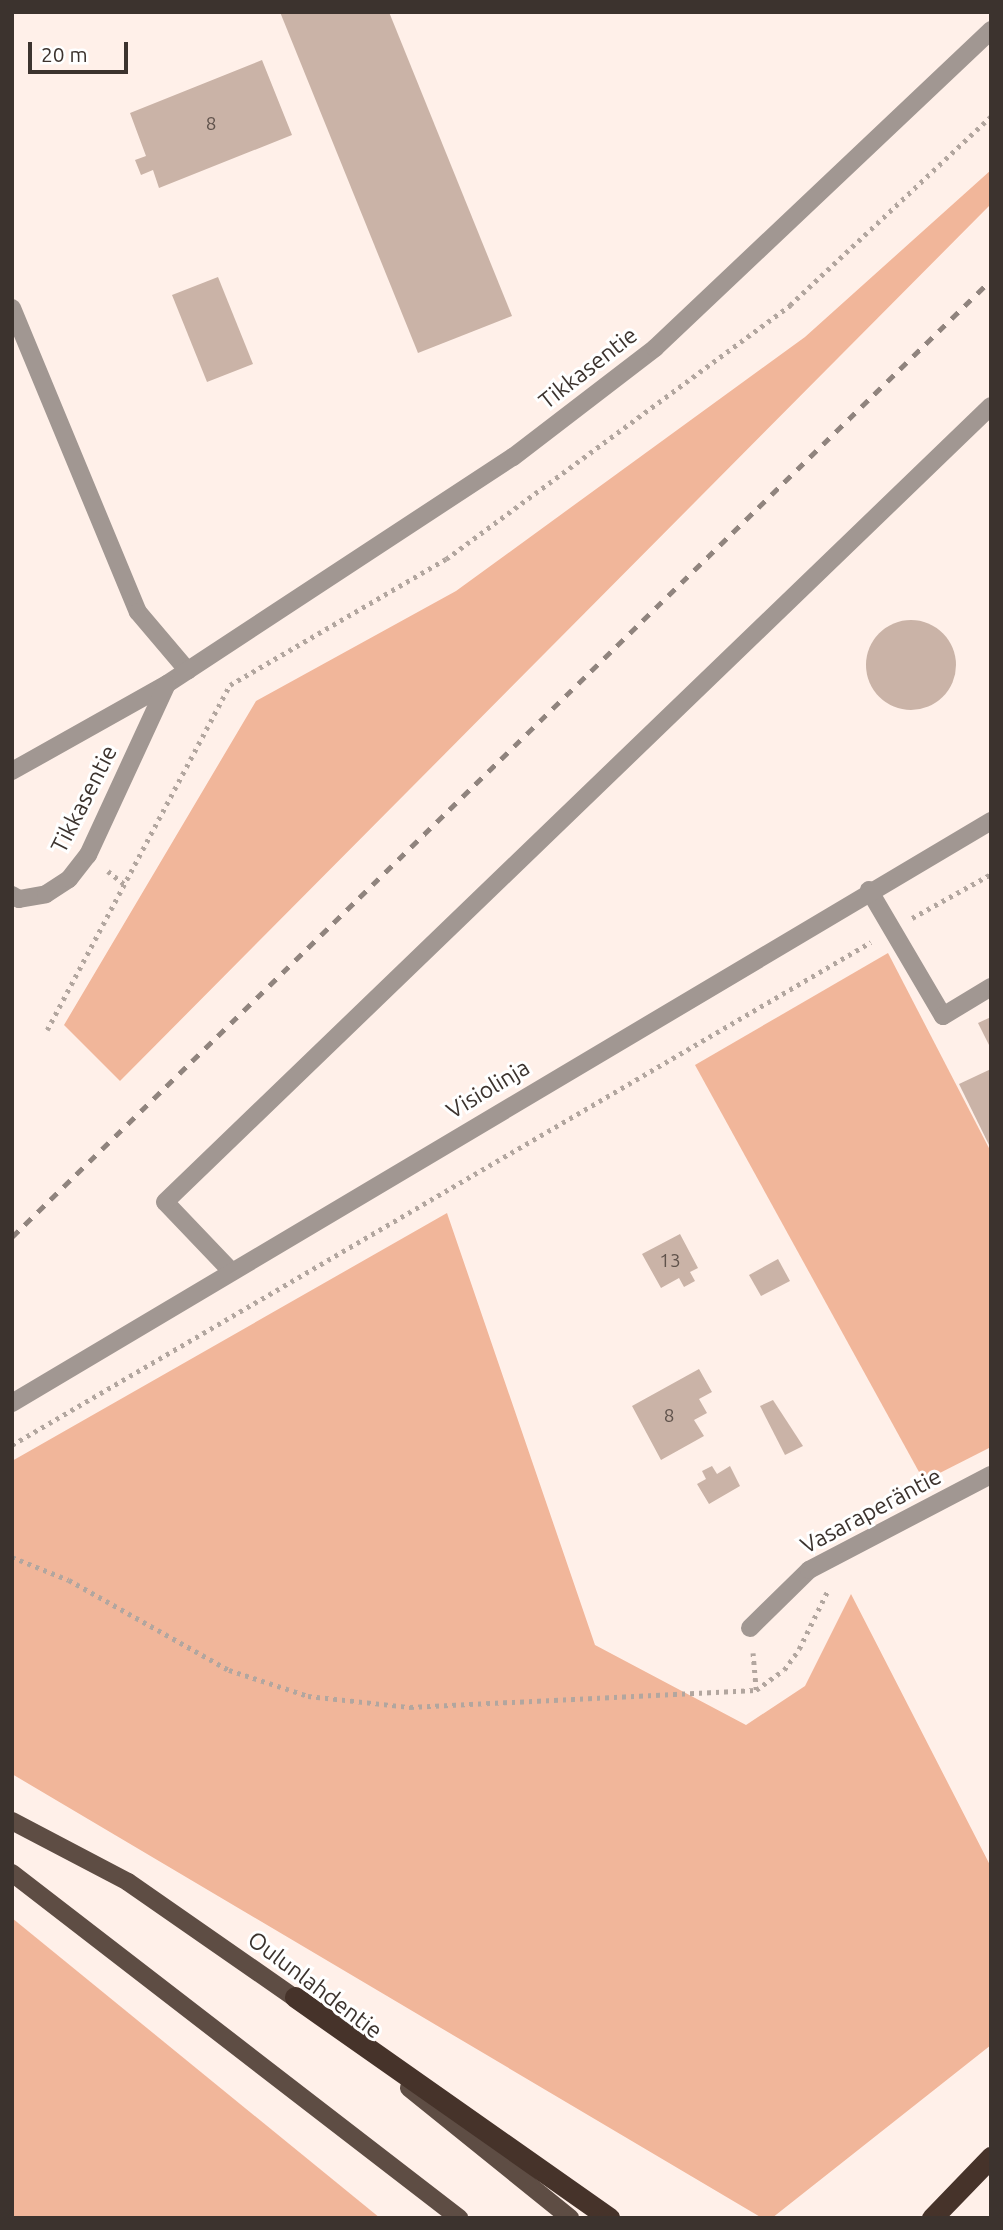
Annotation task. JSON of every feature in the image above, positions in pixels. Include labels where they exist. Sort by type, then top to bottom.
[{"type":"highway","points":[[295,1997],[609,2218]]},
{"type":"highway","points":[[932,2218],[991,2157]]},
{"type":"main road","name":"Oulunlahdentie","points":[[12,1821],[128,1882],[295,1997],[570,2218]]},
{"type":"main road","points":[[12,1873],[458,2218]]},
{"type":"street","name":"Tikkasentie","points":[[12,771],[188,671],[513,457],[655,348],[991,30]]},
{"type":"street","points":[[12,308],[138,612],[188,671]]},
{"type":"street","points":[[232,1271],[165,1202],[991,406]]},
{"type":"street","name":"Tikkasentie","points":[[12,895],[19,899],[46,894],[69,879],[88,855],[167,684]]},
{"type":"street","name":"Visiolinja","points":[[12,1403],[869,890],[991,821]]},
{"type":"street","points":[[869,890],[943,1016],[991,987]]},
{"type":"street","name":"Vasaraperäntie","points":[[750,1628],[809,1570],[991,1475]]},
{"type":"path","points":[[47,1030],[230,685],[446,559],[790,305],[991,116]]},
{"type":"path","points":[[12,1445],[991,874]]},
{"type":"path","points":[[12,1557],[69,1580],[229,1670],[308,1696],[410,1707],[756,1690],[784,1670],[799,1649],[826,1592],[836,1587]]},
{"type":"path","points":[[750,1628],[756,1690]]},
{"type":"shaded area","points":[[991,170],[991,204],[120,1081],[64,1025],[256,701],[456,591],[805,337]]},
{"type":"shaded area","points":[[888,953],[991,1152],[991,1447],[924,1481],[695,1065]]},
{"type":"shaded area","points":[[447,1213],[595,1645],[746,1725],[805,1686],[851,1594],[991,1867],[991,2045],[772,2218],[762,2218],[12,1774],[12,1461]]},
{"type":"shaded area","points":[[12,1918],[380,2218],[12,2218]]},
{"type":"building","points":[[280,12],[389,12],[512,316],[418,353]]},
{"type":"building","points":[[262,60],[292,135],[159,188],[153,170],[141,175],[135,160],[146,156],[130,113]]},
{"type":"building","points":[[218,277],[253,364],[207,382],[172,295]]},
{"type":"building","points":[[911,620],[928,623],[943,633],[953,648],[956,665],[953,682],[943,697],[928,707],[911,710],[894,707],[879,697],[869,682],[866,665],[869,648],[879,633],[894,623]]},
{"type":"building","points":[[991,1017],[991,1049],[978,1023]]},
{"type":"building","points":[[991,1069],[991,1149],[959,1084]]},
{"type":"building","points":[[680,1234],[698,1268],[690,1272],[695,1281],[684,1287],[679,1278],[661,1288],[642,1254]]},
{"type":"building","points":[[778,1259],[790,1281],[761,1296],[749,1275]]},
{"type":"building","points":[[699,1369],[712,1392],[699,1399],[707,1413],[694,1420],[704,1436],[661,1460],[632,1406]]},
{"type":"building","points":[[773,1400],[803,1446],[785,1455],[760,1406]]},
{"type":"building","points":[[712,1466],[717,1474],[730,1466],[740,1486],[709,1504],[697,1484],[706,1479],[702,1471]]},
{"type":"railway","points":[[12,1237],[991,280]]}]
